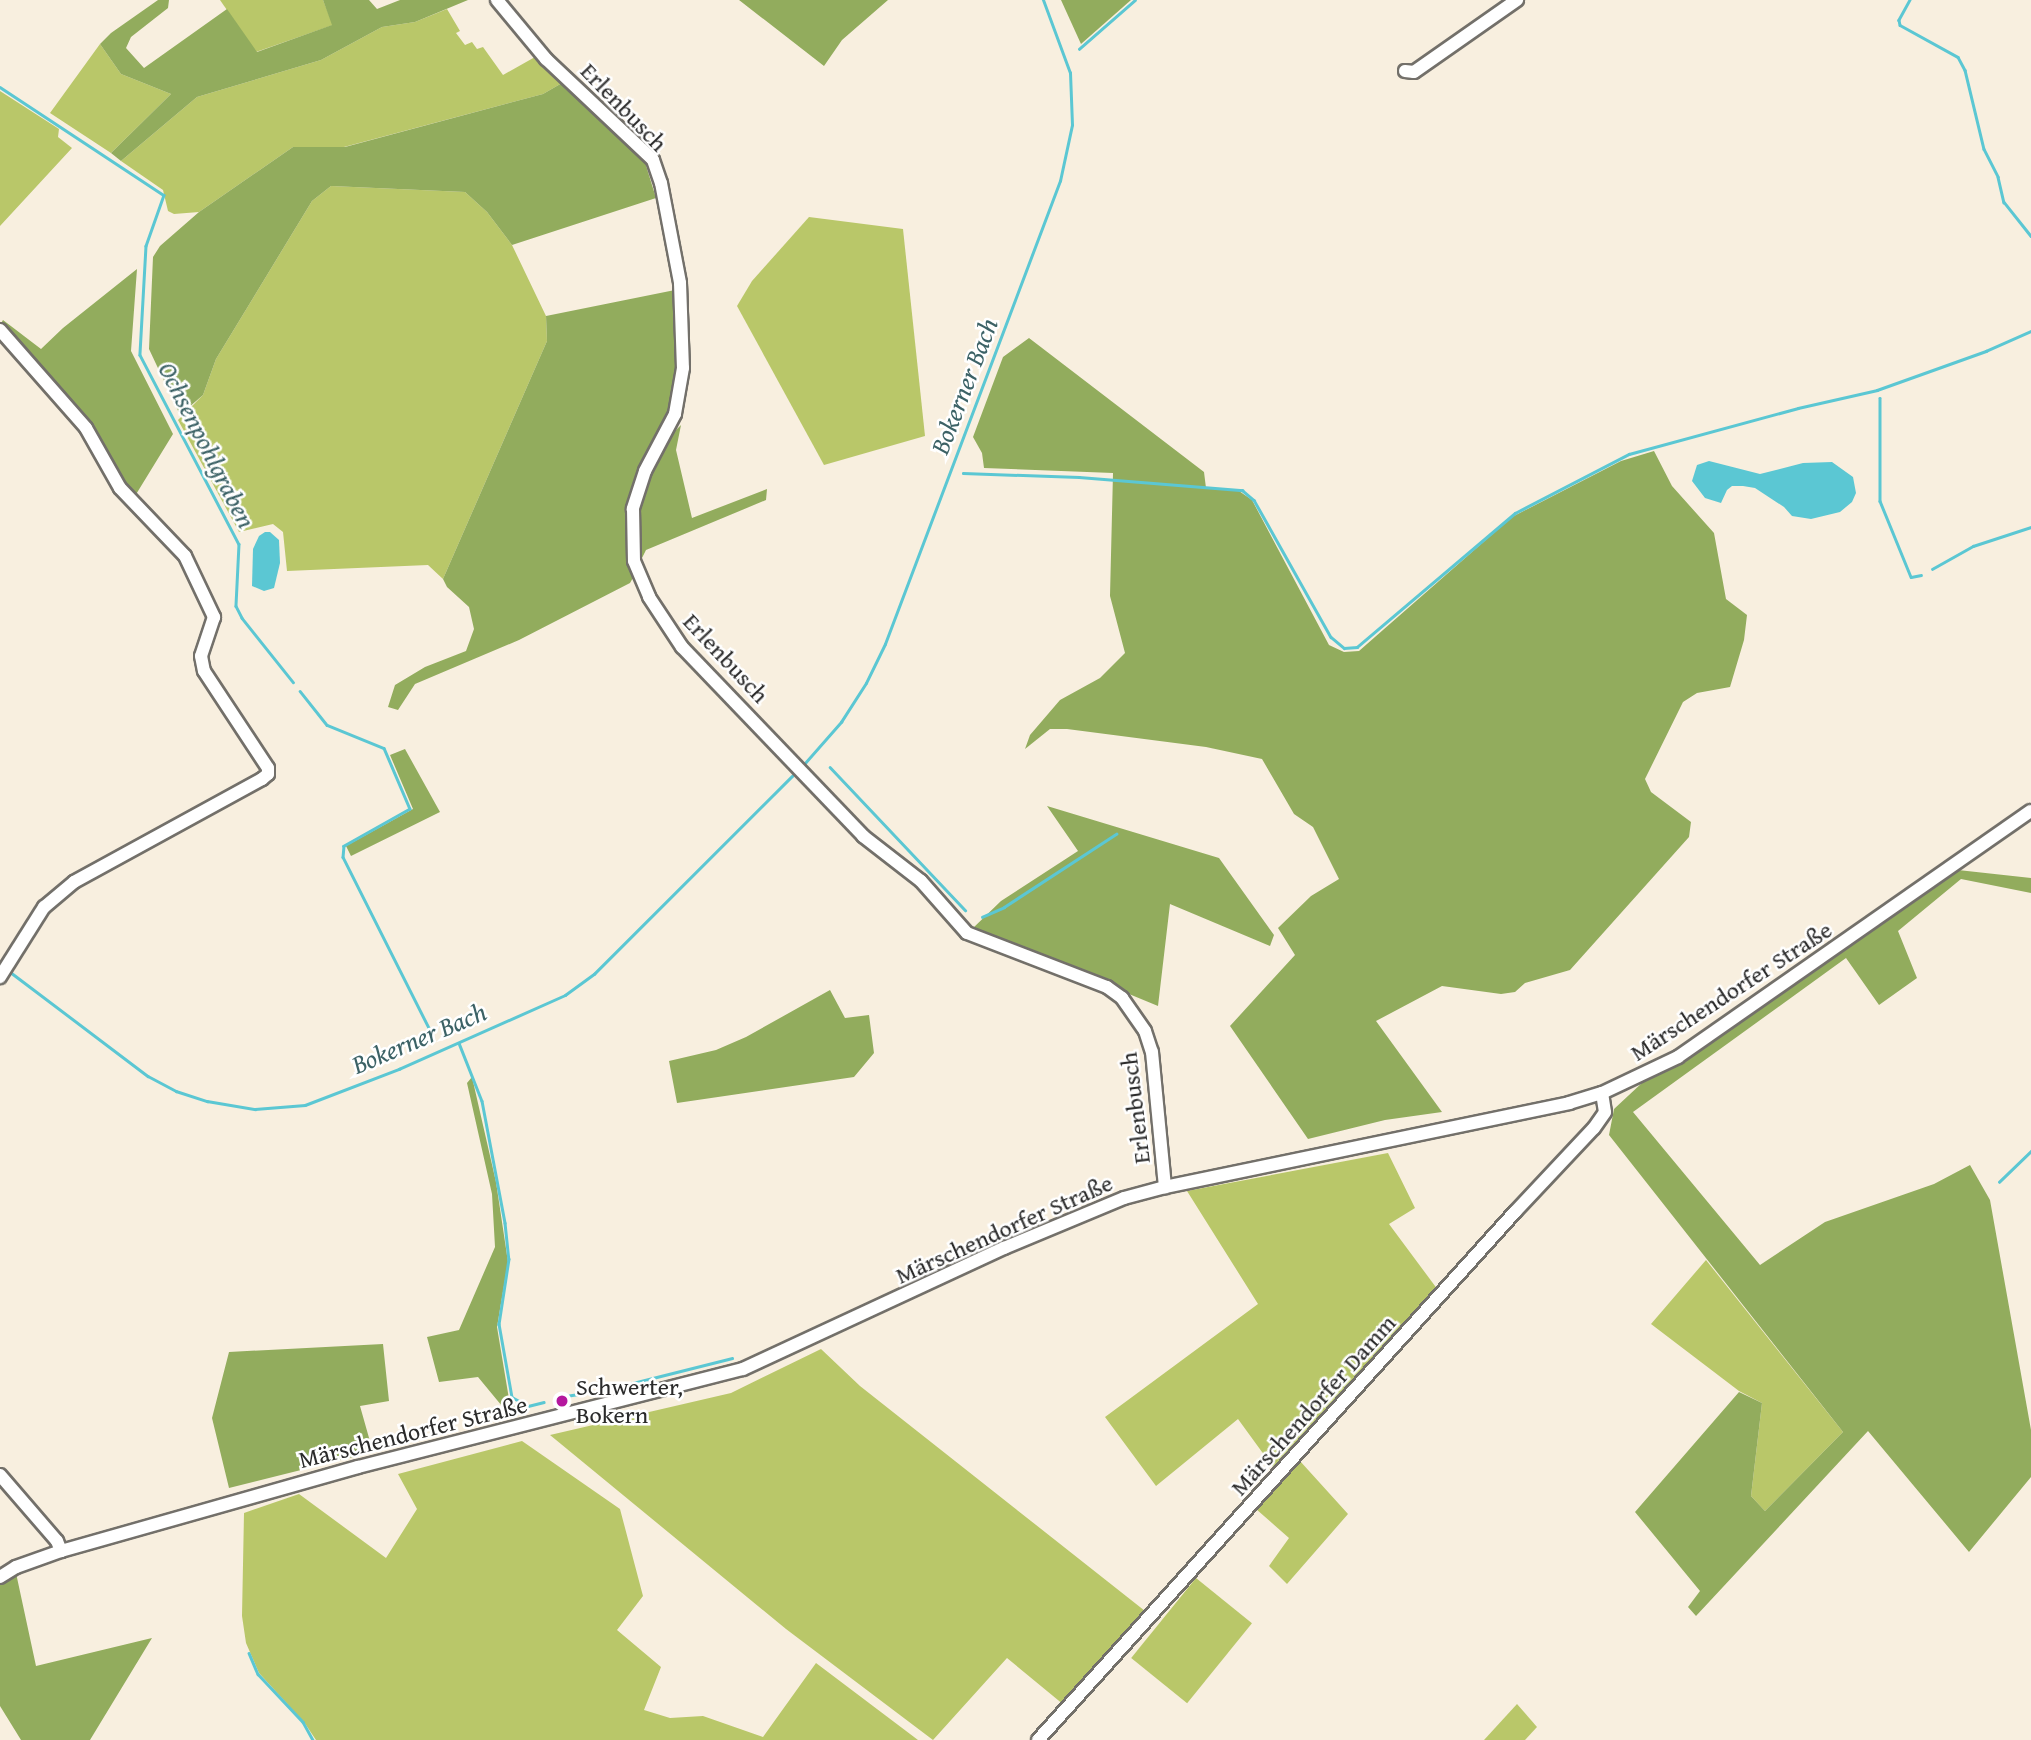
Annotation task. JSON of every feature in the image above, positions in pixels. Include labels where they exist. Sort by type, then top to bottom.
[{"type":"street","name":"Erlenbusch","points":[[496,0],[547,59],[653,160],[661,183],[680,283],[683,368],[675,414],[645,471],[633,509],[634,561],[649,597],[682,647],[863,836],[921,881],[967,933],[1107,987],[1122,998],[1145,1031],[1152,1052],[1165,1187]]},
{"type":"street","points":[[1405,71],[1414,72],[1517,0]]},
{"type":"street","points":[[0,330],[86,428],[120,488],[185,556],[214,617],[201,656],[204,671],[268,768],[268,774],[262,779],[74,882],[44,907],[0,977]]},
{"type":"street","name":"Märschendorfer Straße","points":[[0,1577],[16,1567],[61,1551],[358,1467],[743,1369],[1078,1215],[1165,1187],[1530,1111],[1602,1093],[1641,1077],[1678,1057],[2031,811]]},
{"type":"street","name":"Märschendorfer Damm","points":[[1038,1740],[1594,1128],[1605,1112],[1602,1093]]},
{"type":"street","points":[[0,1475],[57,1541],[61,1551]]},
{"type":"green space","points":[[158,0],[169,0],[168,8],[131,37],[126,48],[144,68],[227,9],[257,52],[332,25],[323,0],[369,0],[377,9],[400,0],[468,0],[415,22],[382,27],[321,60],[197,97],[121,161],[111,153],[171,94],[121,74],[100,44],[111,33]]},
{"type":"green space","points":[[220,0],[323,0],[333,25],[256,52]]},
{"type":"green space","points":[[739,0],[888,0],[842,40],[824,66]]},
{"type":"green space","points":[[1061,0],[1131,0],[1081,44]]},
{"type":"green space","points":[[447,9],[460,31],[456,33],[465,45],[472,42],[477,49],[483,47],[503,75],[535,57],[562,83],[543,94],[344,147],[293,147],[199,212],[174,214],[168,211],[163,190],[121,161],[197,97],[321,60],[382,27],[415,22]]},
{"type":"green space","points":[[100,44],[121,74],[171,94],[111,153],[50,113]]},
{"type":"green space","points":[[562,83],[644,159],[656,198],[512,245],[487,212],[465,192],[331,186],[312,201],[216,359],[203,395],[180,415],[149,349],[153,257],[160,246],[199,212],[293,147],[345,147],[543,94]]},
{"type":"green space","points":[[0,91],[59,129],[58,137],[72,148],[0,226]]},
{"type":"green space","points":[[331,186],[465,192],[487,212],[512,245],[546,316],[547,341],[443,579],[428,565],[287,571],[283,532],[273,524],[239,532],[178,420],[203,395],[216,359],[312,201]]},
{"type":"green space","points":[[809,217],[903,229],[925,436],[824,465],[737,306],[752,281]]},
{"type":"green space","points":[[137,269],[131,351],[173,434],[135,496],[0,325],[3,320],[41,349]]},
{"type":"green space","points":[[675,290],[678,368],[670,412],[630,507],[627,550],[634,576],[630,583],[519,640],[415,684],[398,710],[388,707],[395,685],[425,667],[466,651],[474,629],[469,607],[447,587],[443,579],[547,341],[546,316]]},
{"type":"green space","points":[[1029,338],[1204,472],[1206,488],[1239,491],[1252,500],[1329,645],[1344,652],[1359,651],[1512,517],[1621,461],[1654,451],[1672,486],[1714,533],[1726,599],[1747,615],[1744,640],[1730,687],[1697,693],[1683,702],[1645,779],[1651,792],[1691,822],[1689,837],[1570,970],[1525,983],[1515,992],[1501,994],[1442,986],[1376,1021],[1442,1112],[1385,1120],[1308,1139],[1230,1026],[1295,955],[1278,928],[1311,896],[1339,879],[1313,827],[1294,814],[1262,759],[1206,747],[1067,729],[1050,729],[1025,749],[1030,735],[1060,700],[1100,678],[1125,653],[1110,596],[1113,473],[984,468],[982,453],[973,437],[1003,357]]},
{"type":"green space","points":[[681,425],[676,450],[692,518],[767,489],[766,500],[646,550],[639,564],[636,541],[641,490],[670,436]]},
{"type":"green space","points":[[405,749],[440,812],[351,856],[346,846],[413,809],[390,755]]},
{"type":"green space","points":[[1047,806],[1219,858],[1274,935],[1270,946],[1170,904],[1158,1006],[972,929],[1001,901],[1078,851]]},
{"type":"green space","points":[[1958,870],[2031,878],[2031,893],[1961,879],[1898,931],[1917,978],[1879,1005],[1846,958],[1633,1112],[1760,1265],[1825,1222],[1934,1184],[1970,1165],[1990,1200],[2031,1430],[2031,1477],[1969,1552],[1868,1431],[1696,1616],[1688,1607],[1700,1591],[1635,1512],[1739,1392],[1762,1403],[1751,1496],[1765,1511],[1843,1432],[1609,1135],[1614,1109],[1643,1082],[1686,1056]]},
{"type":"green space","points":[[830,990],[845,1018],[869,1015],[874,1053],[854,1077],[677,1103],[669,1061],[716,1050],[746,1037]]},
{"type":"green space","points":[[472,1077],[496,1182],[508,1262],[497,1327],[509,1399],[521,1414],[511,1417],[478,1377],[439,1382],[427,1337],[459,1330],[495,1247],[492,1194],[467,1083]]},
{"type":"green space","points":[[1388,1153],[1415,1208],[1389,1224],[1438,1290],[1273,1467],[1238,1419],[1156,1486],[1105,1417],[1258,1304],[1187,1191]]},
{"type":"green space","points":[[1706,1260],[1843,1432],[1765,1511],[1751,1496],[1762,1403],[1739,1391],[1651,1324]]},
{"type":"green space","points":[[383,1344],[389,1401],[360,1406],[373,1452],[229,1488],[212,1418],[229,1352]]},
{"type":"green space","points":[[821,1349],[860,1386],[1145,1611],[1064,1705],[1007,1658],[933,1740],[786,1629],[550,1435],[731,1393]]},
{"type":"green space","points":[[522,1441],[620,1509],[643,1596],[617,1630],[661,1667],[644,1710],[670,1718],[703,1716],[763,1737],[816,1663],[918,1740],[316,1740],[304,1722],[259,1673],[246,1643],[242,1616],[244,1513],[299,1494],[386,1558],[417,1509],[398,1474]]},
{"type":"green space","points":[[1300,1461],[1348,1514],[1287,1584],[1269,1566],[1289,1538],[1256,1509]]},
{"type":"green space","points":[[16,1573],[36,1666],[152,1638],[90,1740],[21,1740],[0,1706],[0,1584]]},
{"type":"green space","points":[[1196,1578],[1252,1623],[1187,1703],[1131,1658]]},
{"type":"green space","points":[[1517,1704],[1537,1727],[1525,1740],[1484,1740]]},
{"type":"water","points":[[1709,461],[1760,474],[1803,463],[1832,462],[1853,477],[1856,493],[1852,502],[1840,512],[1811,519],[1792,516],[1784,507],[1755,488],[1732,486],[1721,503],[1705,498],[1692,481],[1697,465]]},
{"type":"water","points":[[270,532],[279,540],[280,563],[274,588],[264,591],[252,586],[253,549],[259,536]]},
{"type":"waterway","name":"Bokerner Bach","points":[[805,763],[841,722],[866,683],[885,644],[1060,181],[1072,125],[1070,73],[1043,0]]},
{"type":"waterway","points":[[1079,49],[1135,0]]},
{"type":"waterway","points":[[1910,0],[1899,20],[1900,25],[1958,57],[1965,70],[1984,149],[1998,177],[2004,202],[2031,236]]},
{"type":"waterway","name":"Ochsenpohlgraben","points":[[0,87],[164,195],[146,246],[140,355],[239,544],[236,606],[242,618],[293,682]]},
{"type":"waterway","points":[[963,473],[1079,477],[1242,490],[1254,500],[1331,637],[1344,648],[1357,647],[1515,513],[1629,454],[1798,408],[1877,390],[1986,351],[2031,331]]},
{"type":"waterway","points":[[1880,398],[1880,501],[1911,577],[1921,575]]},
{"type":"waterway","points":[[1932,569],[1973,546],[2031,527]]},
{"type":"waterway","name":"Ochsenpohlgraben","points":[[300,691],[327,725],[384,748],[410,809],[344,846],[343,857],[432,1034]]},
{"type":"waterway","points":[[830,767],[965,910]]},
{"type":"waterway","name":"Bokerner Bach","points":[[9,971],[148,1076],[176,1091],[207,1101],[255,1109],[305,1105],[399,1069],[565,995],[594,974],[792,776]]},
{"type":"waterway","points":[[982,917],[1004,907],[1116,834]]},
{"type":"waterway","points":[[459,1043],[482,1101],[505,1223],[509,1259],[499,1324],[512,1397],[528,1406],[544,1402]]},
{"type":"waterway","points":[[1999,1182],[2031,1151]]},
{"type":"waterway","points":[[601,1391],[732,1358]]},
{"type":"waterway","points":[[566,1396],[586,1393]]},
{"type":"waterway","points":[[249,1653],[258,1674],[303,1722],[313,1740]]},
{"type":"place","name":"Schwerter, Bokern","points":[[562,1401]]}]
